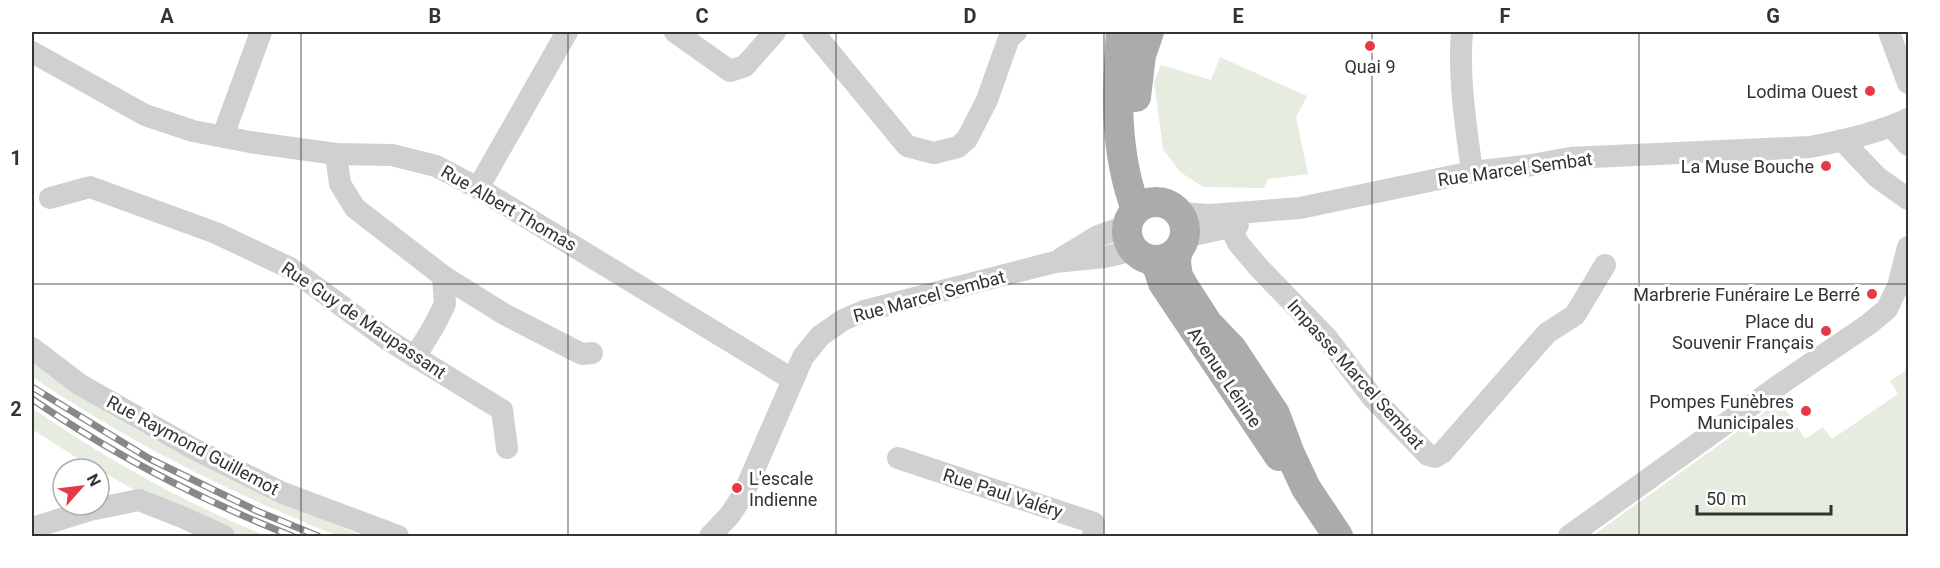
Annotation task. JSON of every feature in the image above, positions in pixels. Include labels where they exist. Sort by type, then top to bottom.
[{"type":"main road","points":[[1121,32],[1118,118],[1122,151],[1130,192],[1156,231]]},
{"type":"main road","points":[[1139,39],[1136,142],[1156,231]]},
{"type":"main road","name":"Avenue Lénine","points":[[1156,231],[1176,263],[1178,276],[1184,287],[1208,324],[1232,349],[1275,414],[1306,488]]},
{"type":"main road","name":"Avenue Lénine","points":[[1156,231],[1158,268],[1163,284],[1257,425],[1280,458],[1306,488],[1338,537]]},
{"type":"main road","points":[[1275,414],[1359,537]]},
{"type":"street","points":[[224,136],[261,32]]},
{"type":"street","points":[[478,188],[567,32]]},
{"type":"street","points":[[675,32],[730,71],[745,66],[775,32]]},
{"type":"street","points":[[813,32],[907,146],[934,153],[957,147],[967,139],[987,100],[1009,38],[1016,32]]},
{"type":"street","points":[[1462,32],[1461,93],[1472,172]]},
{"type":"street","points":[[1889,32],[1908,83]]},
{"type":"street","name":"Rue Albert Thomas","points":[[32,52],[145,115],[193,131],[250,142],[336,154],[392,155],[436,166],[478,188],[792,379]]},
{"type":"street","points":[[1900,123],[1908,145]]},
{"type":"street","name":"Rue Marcel Sembat","points":[[710,537],[730,515],[742,495],[803,357],[820,336],[843,320],[864,311],[1056,262],[1098,237],[1255,222],[1300,208],[1472,172],[1570,158],[1810,147],[1900,123]]},
{"type":"street","points":[[1842,140],[1877,177],[1908,199]]},
{"type":"street","points":[[336,154],[339,184],[355,208],[443,276],[504,315],[582,354],[592,353]]},
{"type":"street","name":"Rue Guy de Maupassant","points":[[50,198],[90,187],[216,233],[290,268],[388,340],[502,410],[507,448]]},
{"type":"street","name":"Rue Marcel Sembat","points":[[1156,231],[1210,215],[1300,208]]},
{"type":"street","name":"Impasse Marcel Sembat","points":[[1230,226],[1238,243],[1327,338],[1372,397],[1428,455],[1435,457],[1442,453],[1547,333],[1575,315],[1605,265]]},
{"type":"street","points":[[1569,537],[1887,309],[1898,286],[1908,246]]},
{"type":"street","points":[[415,357],[445,304],[443,276]]},
{"type":"street","name":"Rue Raymond Guillemot","points":[[32,348],[79,384],[192,448],[283,493],[398,537]]},
{"type":"street","name":"Rue Paul Valéry","points":[[898,458],[1094,523],[1093,537]]},
{"type":"street","points":[[32,528],[90,510],[139,500],[183,517],[224,537]]},
{"type":"shaded area","points":[[1220,57],[1307,96],[1296,117],[1308,174],[1268,179],[1264,188],[1203,187],[1180,172],[1163,149],[1154,81],[1161,65],[1211,80]]},
{"type":"shaded area","points":[[1908,355],[1908,536],[1592,536],[1780,401],[1805,439],[1823,427],[1832,439],[1898,394],[1890,381],[1905,371]]},
{"type":"shaded area","points":[[32,361],[94,405],[174,451],[250,489],[363,536],[338,535],[321,529],[216,483],[153,450],[32,377]]},
{"type":"shaded area","points":[[32,408],[108,457],[76,457],[32,429]]},
{"type":"shaded area","points":[[111,458],[206,510],[267,536],[241,536],[138,492],[111,477]]},
{"type":"railway","points":[[32,387],[150,459],[257,511],[318,536]]},
{"type":"railway","points":[[32,399],[94,439],[158,475],[292,536]]},
{"type":"place","name":"Quai 9","points":[[1370,46]]},
{"type":"place","name":"Lodima Ouest","points":[[1870,91]]},
{"type":"place","name":"La Muse Bouche","points":[[1826,166]]},
{"type":"place","name":"Marbrerie Funéraire Le Berré","points":[[1872,294]]},
{"type":"place","name":"Place du Souvenir Français","points":[[1826,331]]},
{"type":"place","name":"Pompes Funèbres Municipales","points":[[1806,411]]},
{"type":"place","name":"L'escale Indienne","points":[[737,488]]}]
